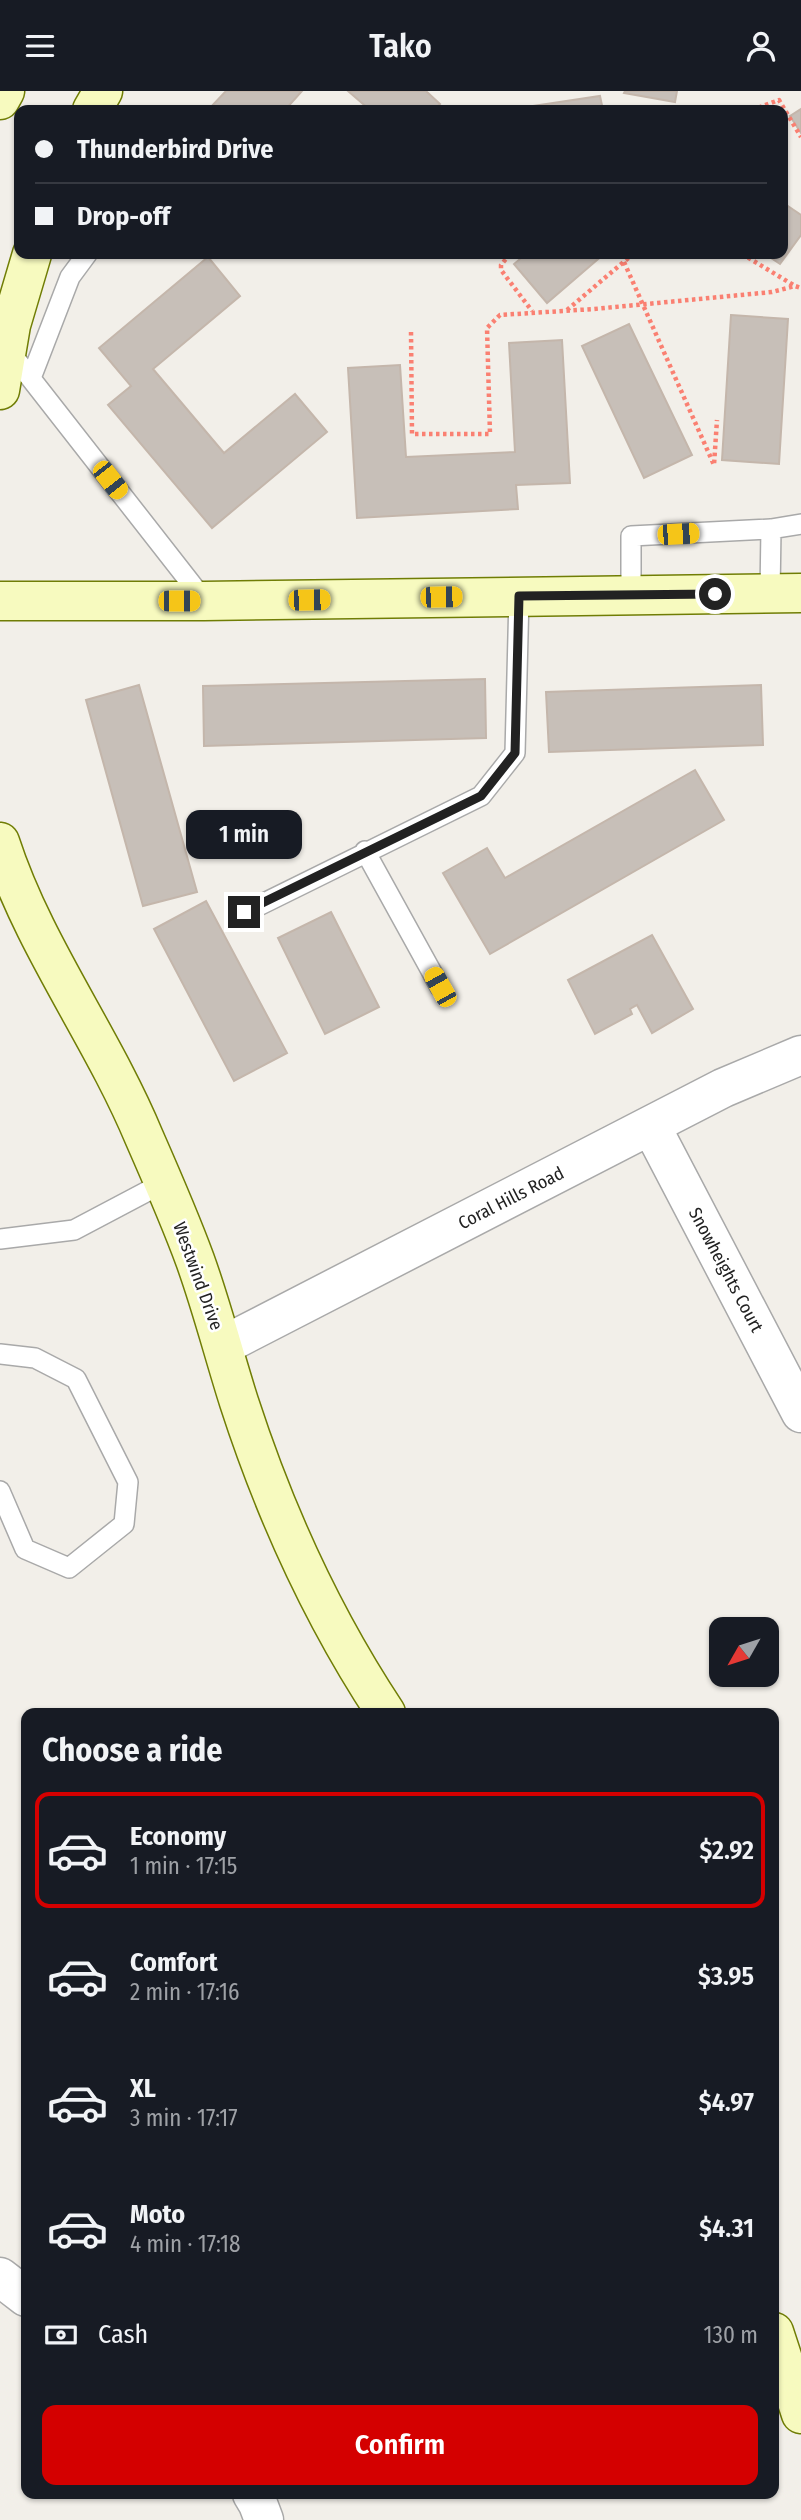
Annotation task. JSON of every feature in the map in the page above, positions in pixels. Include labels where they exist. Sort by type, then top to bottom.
[{"type":"main road","points":[[0,100],[5,91]]},
{"type":"main road","points":[[15,384],[8,348],[11,325],[31,259]]},
{"type":"main road","points":[[0,601],[786,593]]},
{"type":"main road","name":"Westwind Drive","points":[[0,842],[13,881],[52,963],[82,1013],[143,1134],[195,1259],[240,1402],[268,1479],[311,1581],[365,1683],[382,1708]]},
{"type":"main road","points":[[779,2347],[801,2414]]},
{"type":"street","name":"Coral Hills Road","points":[[224,1345],[723,1088],[801,1055]]},
{"type":"street","name":"Snowheights Court","points":[[651,1126],[801,1413]]},
{"type":"street","points":[[0,2277],[21,2293]]},
{"type":"street","points":[[254,2499],[264,2520]]},
{"type":"lane","points":[[83,259],[69,277],[15,384],[204,601]]},
{"type":"lane","points":[[631,594],[631,536],[771,529],[801,524]]},
{"type":"lane","points":[[771,529],[786,593]]},
{"type":"lane","points":[[244,912],[481,796],[515,753],[519,596]]},
{"type":"lane","points":[[365,851],[440,987]]},
{"type":"lane","points":[[0,1239],[74,1230],[163,1184]]},
{"type":"lane","points":[[0,1354],[35,1357],[76,1379],[128,1482],[124,1524],[69,1568],[25,1549],[0,1491]]},
{"type":"path","points":[[766,105],[779,100],[782,105]]},
{"type":"path","points":[[788,115],[801,137]]},
{"type":"path","points":[[505,259],[500,265],[501,270],[532,311]]},
{"type":"path","points":[[567,310],[627,259]]},
{"type":"path","points":[[750,259],[798,287]]},
{"type":"path","points":[[624,262],[714,465],[718,420]]},
{"type":"path","points":[[411,332],[412,433],[491,434],[487,328],[499,315],[772,292],[798,287]]},
{"type":"building","points":[[226,91],[302,91],[289,105],[213,105]]},
{"type":"building","points":[[348,91],[426,91],[440,104],[439,105],[364,105]]},
{"type":"building","points":[[677,91],[675,102],[624,93]]},
{"type":"building","points":[[600,96],[602,105],[540,105]]},
{"type":"building","points":[[801,109],[801,133],[790,116]]},
{"type":"building","points":[[788,206],[801,215],[801,235],[788,253]]},
{"type":"building","points":[[206,259],[210,259],[240,296],[153,369],[224,453],[295,394],[327,432],[212,528],[108,405],[131,386],[99,348]]},
{"type":"building","points":[[520,259],[598,259],[547,303],[514,264]]},
{"type":"building","points":[[731,315],[788,319],[779,464],[722,460]]},
{"type":"building","points":[[629,324],[692,455],[644,478],[582,346]]},
{"type":"building","points":[[562,340],[570,483],[516,485],[518,509],[357,518],[348,368],[400,365],[406,457],[515,452],[509,343]]},
{"type":"building","points":[[485,679],[486,738],[204,746],[203,686]]},
{"type":"building","points":[[139,685],[197,892],[143,906],[86,700]]},
{"type":"building","points":[[761,685],[763,745],[549,752],[546,692]]},
{"type":"building","points":[[695,770],[724,820],[490,954],[443,873],[487,848],[505,878]]},
{"type":"building","points":[[206,901],[287,1053],[234,1081],[154,929]]},
{"type":"building","points":[[331,912],[379,1007],[325,1034],[278,938]]},
{"type":"building","points":[[652,935],[693,1009],[652,1033],[637,1005],[630,1009],[632,1014],[595,1034],[568,980]]},
{"type":"route","points":[[244,912],[481,796],[515,753],[519,596],[715,594]]}]
